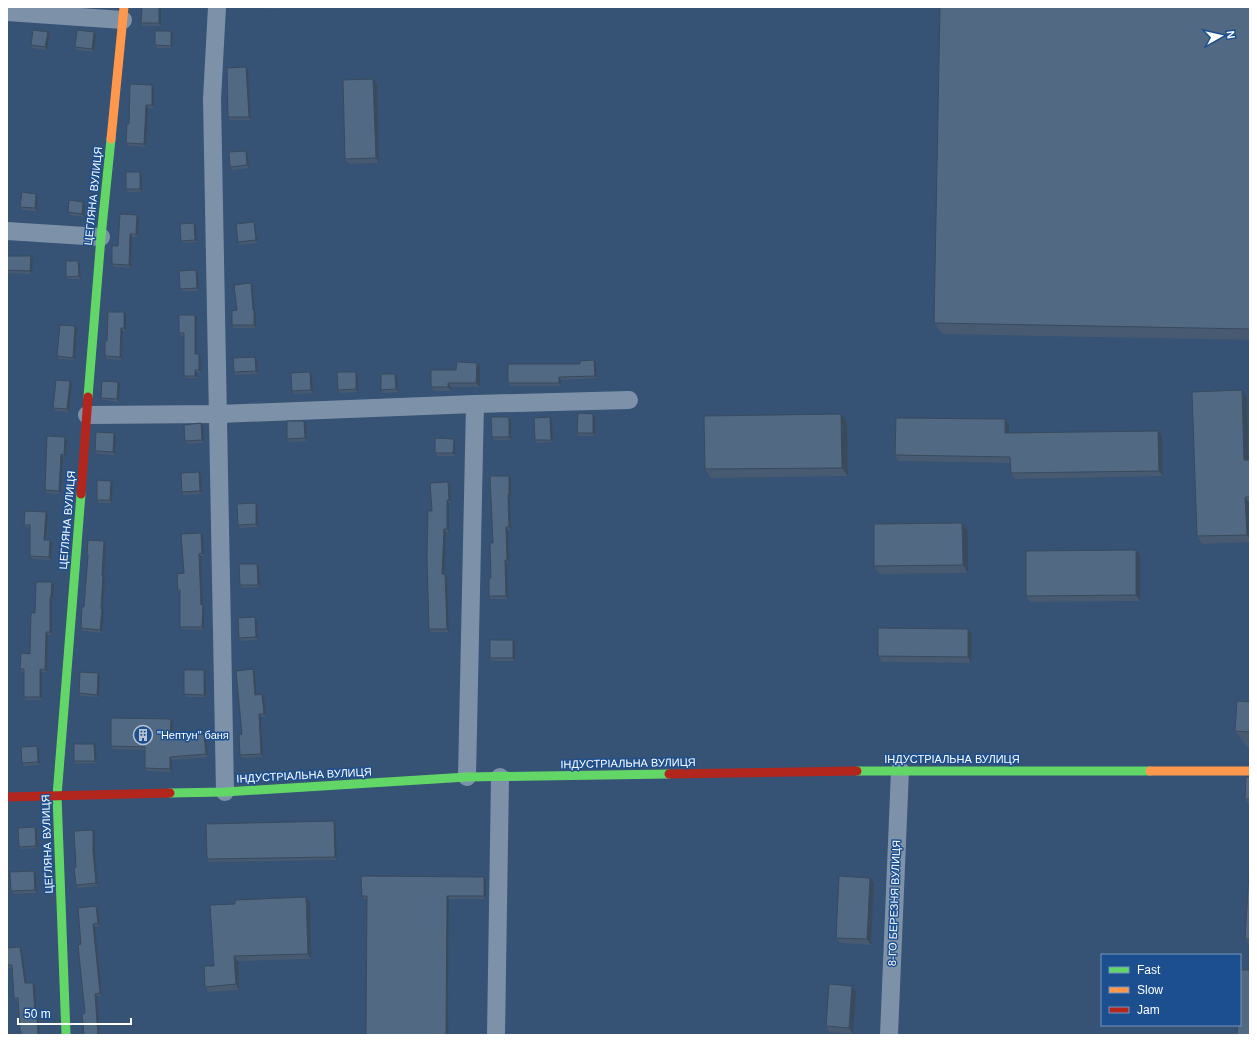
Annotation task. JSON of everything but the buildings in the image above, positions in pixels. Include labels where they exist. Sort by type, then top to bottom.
[{"type":"street","points":[[217,7],[212,99],[225,792]]},
{"type":"street","points":[[7,12],[123,13]]},
{"type":"street","name":"ЦЕГЛЯНА ВУЛИЦЯ","points":[[66,1035],[57,796],[101,237],[123,13]]},
{"type":"street","points":[[7,230],[101,237]]},
{"type":"street","points":[[87,415],[219,414],[475,404],[629,400]]},
{"type":"street","points":[[467,778],[475,404]]},
{"type":"street","name":"ІНДУСТРІАЛЬНА ВУЛИЦЯ","points":[[7,798],[225,792],[500,777],[900,770],[1250,770]]},
{"type":"street","name":"8-ГО БЕРЕЗНЯ ВУЛИЦЯ","points":[[889,1035],[900,770]]},
{"type":"street","points":[[496,1035],[500,777]]},
{"type":"traffic: fast","points":[[88,397],[101,237],[111,139]]},
{"type":"traffic: fast","points":[[66,1035],[57,796],[81,494]]},
{"type":"traffic: fast","points":[[857,771],[1150,771]]},
{"type":"traffic: fast","points":[[170,793],[225,792],[467,777],[669,774]]},
{"type":"traffic: slow","points":[[111,139],[124,7]]},
{"type":"traffic: slow","points":[[1150,771],[1250,771]]},
{"type":"traffic: jam","points":[[81,494],[88,397]]},
{"type":"traffic: jam","points":[[669,774],[857,771]]},
{"type":"traffic: jam","points":[[7,797],[170,793]]},
{"type":"place","name":"\"Нептун\" баня","points":[[143,735]]}]
